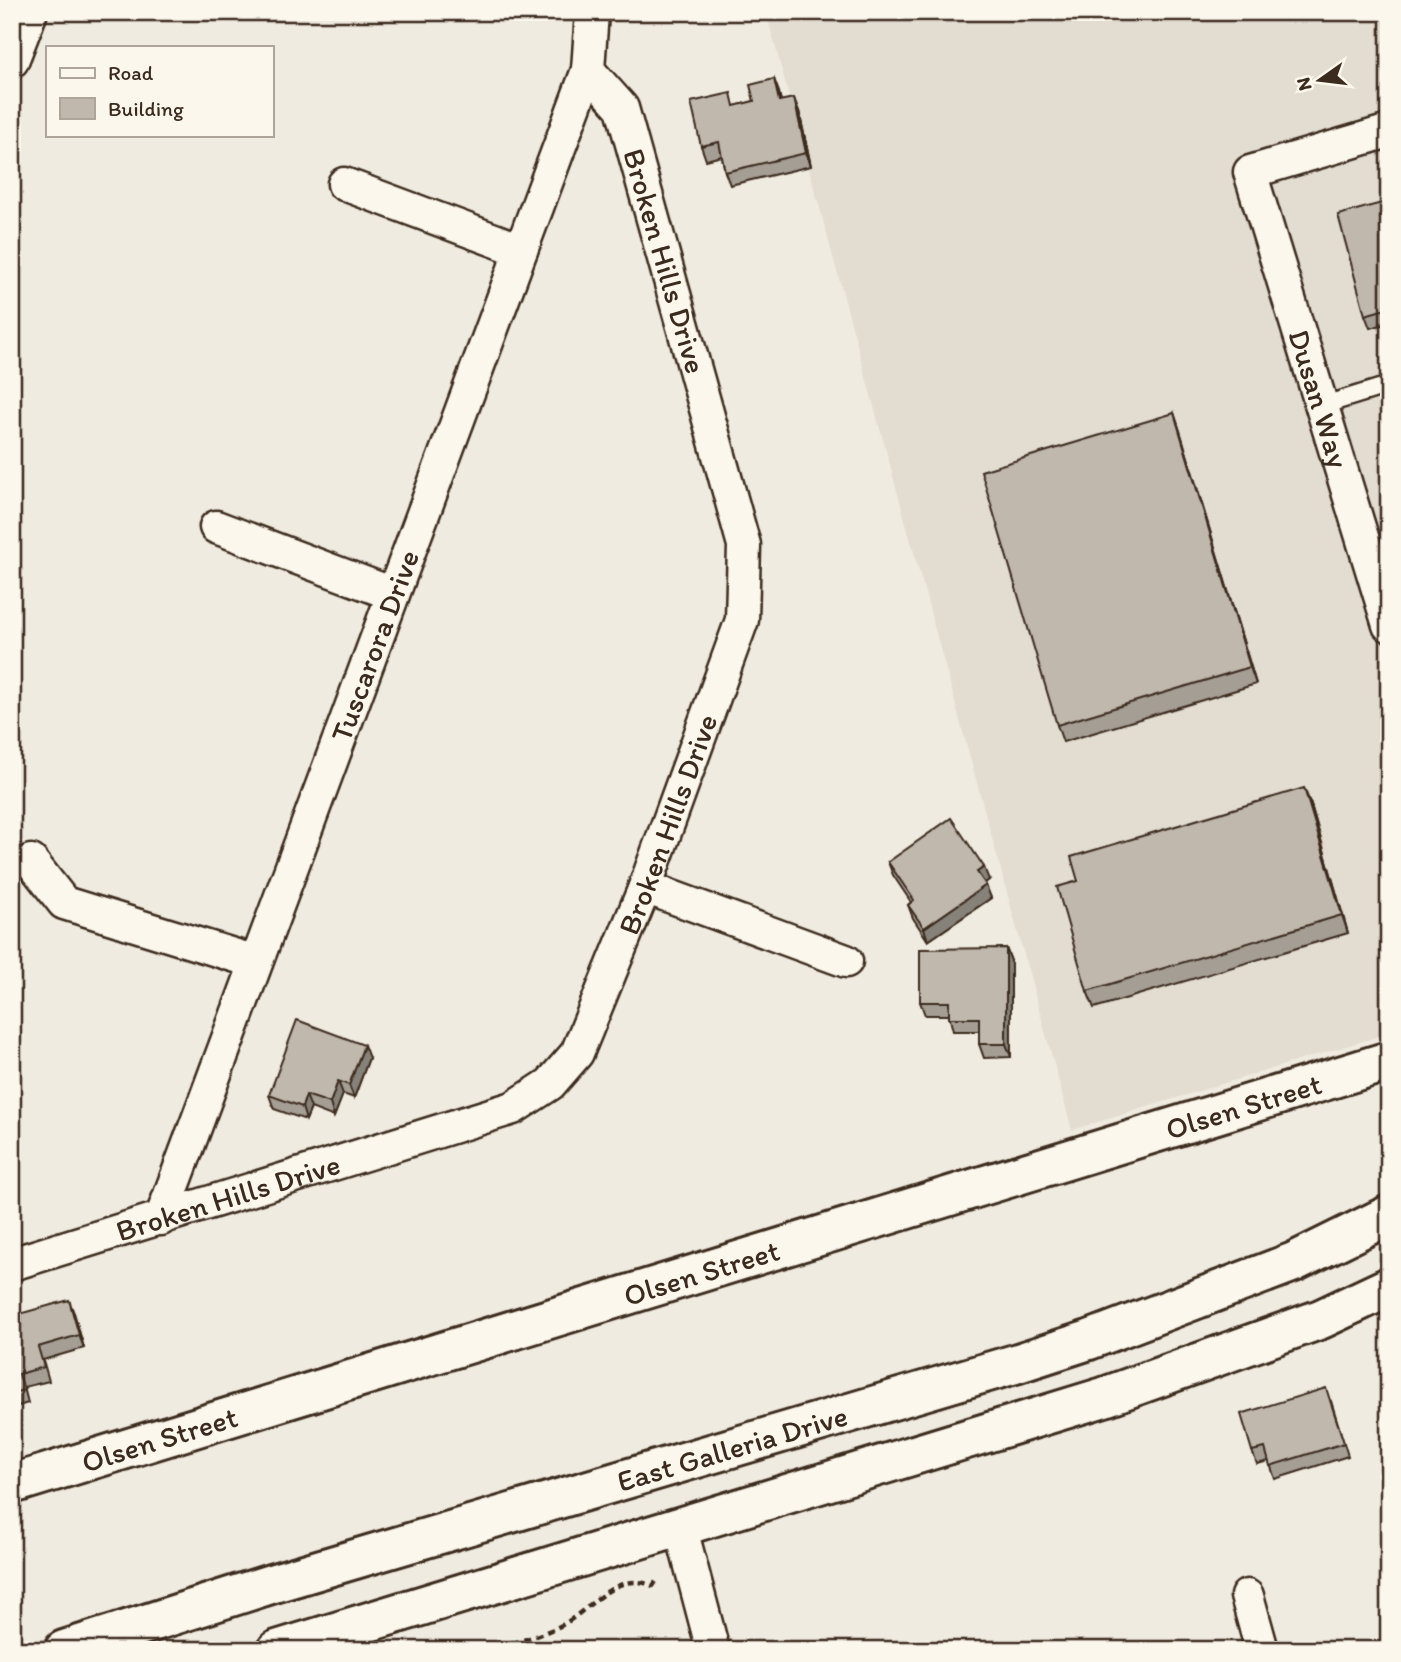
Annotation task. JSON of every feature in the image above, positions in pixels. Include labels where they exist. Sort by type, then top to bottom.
[{"type":"main road","name":"Olsen Street","points":[[12,1484],[1389,1062]]},
{"type":"main road","name":"East Galleria Drive","points":[[64,1650],[274,1583],[1089,1340],[1294,1262],[1389,1215]]},
{"type":"main road","name":"East Galleria Drive","points":[[277,1650],[1104,1396],[1321,1320],[1389,1287]]},
{"type":"main road","points":[[680,1525],[706,1483],[982,1396],[1015,1364]]},
{"type":"street","points":[[12,61],[31,12]]},
{"type":"street","points":[[588,70],[592,12]]},
{"type":"street","name":"Tuscarora Drive","points":[[161,1219],[588,70]]},
{"type":"street","name":"Broken Hills Drive","points":[[12,1264],[513,1108],[551,1084],[578,1054],[645,887],[742,620],[744,545],[622,108],[588,70]]},
{"type":"street","name":"Dusan Way","points":[[1389,131],[1250,172],[1389,625]]},
{"type":"street","points":[[344,184],[521,250]]},
{"type":"street","points":[[216,527],[393,594]]},
{"type":"street","points":[[31,861],[65,903],[256,962]]},
{"type":"street","points":[[645,887],[846,961]]},
{"type":"street","points":[[680,1525],[713,1650]]},
{"type":"street","points":[[1247,1597],[1262,1650]]},
{"type":"lane","points":[[1321,406],[1389,385]]},
{"type":"path","points":[[489,1650],[564,1624],[622,1583],[637,1580],[653,1586],[657,1580]]},
{"type":"shaded area","points":[[766,12],[1389,12],[1389,1033],[1072,1130]]},
{"type":"building","points":[[774,79],[779,101],[794,98],[806,153],[725,172],[719,142],[701,146],[691,102],[731,93],[734,106],[754,101],[750,85]]},
{"type":"building","points":[[1389,201],[1389,308],[1365,315],[1338,215]]},
{"type":"building","points":[[1174,413],[1250,667],[1057,725],[981,471]]},
{"type":"building","points":[[1304,788],[1342,915],[1087,991],[1057,887],[1078,881],[1071,857]]},
{"type":"building","points":[[951,818],[984,867],[977,872],[986,885],[924,928],[908,905],[914,900],[888,862]]},
{"type":"building","points":[[1006,948],[1006,1044],[979,1044],[979,1018],[949,1018],[949,1002],[920,1002],[920,949]]},
{"type":"building","points":[[297,1020],[364,1045],[349,1085],[338,1081],[330,1103],[306,1095],[302,1107],[269,1095]]},
{"type":"building","points":[[69,1300],[79,1335],[38,1347],[44,1367],[19,1374],[24,1390],[12,1393],[12,1316]]},
{"type":"building","points":[[1326,1388],[1344,1443],[1270,1466],[1265,1448],[1252,1451],[1241,1414]]}]
